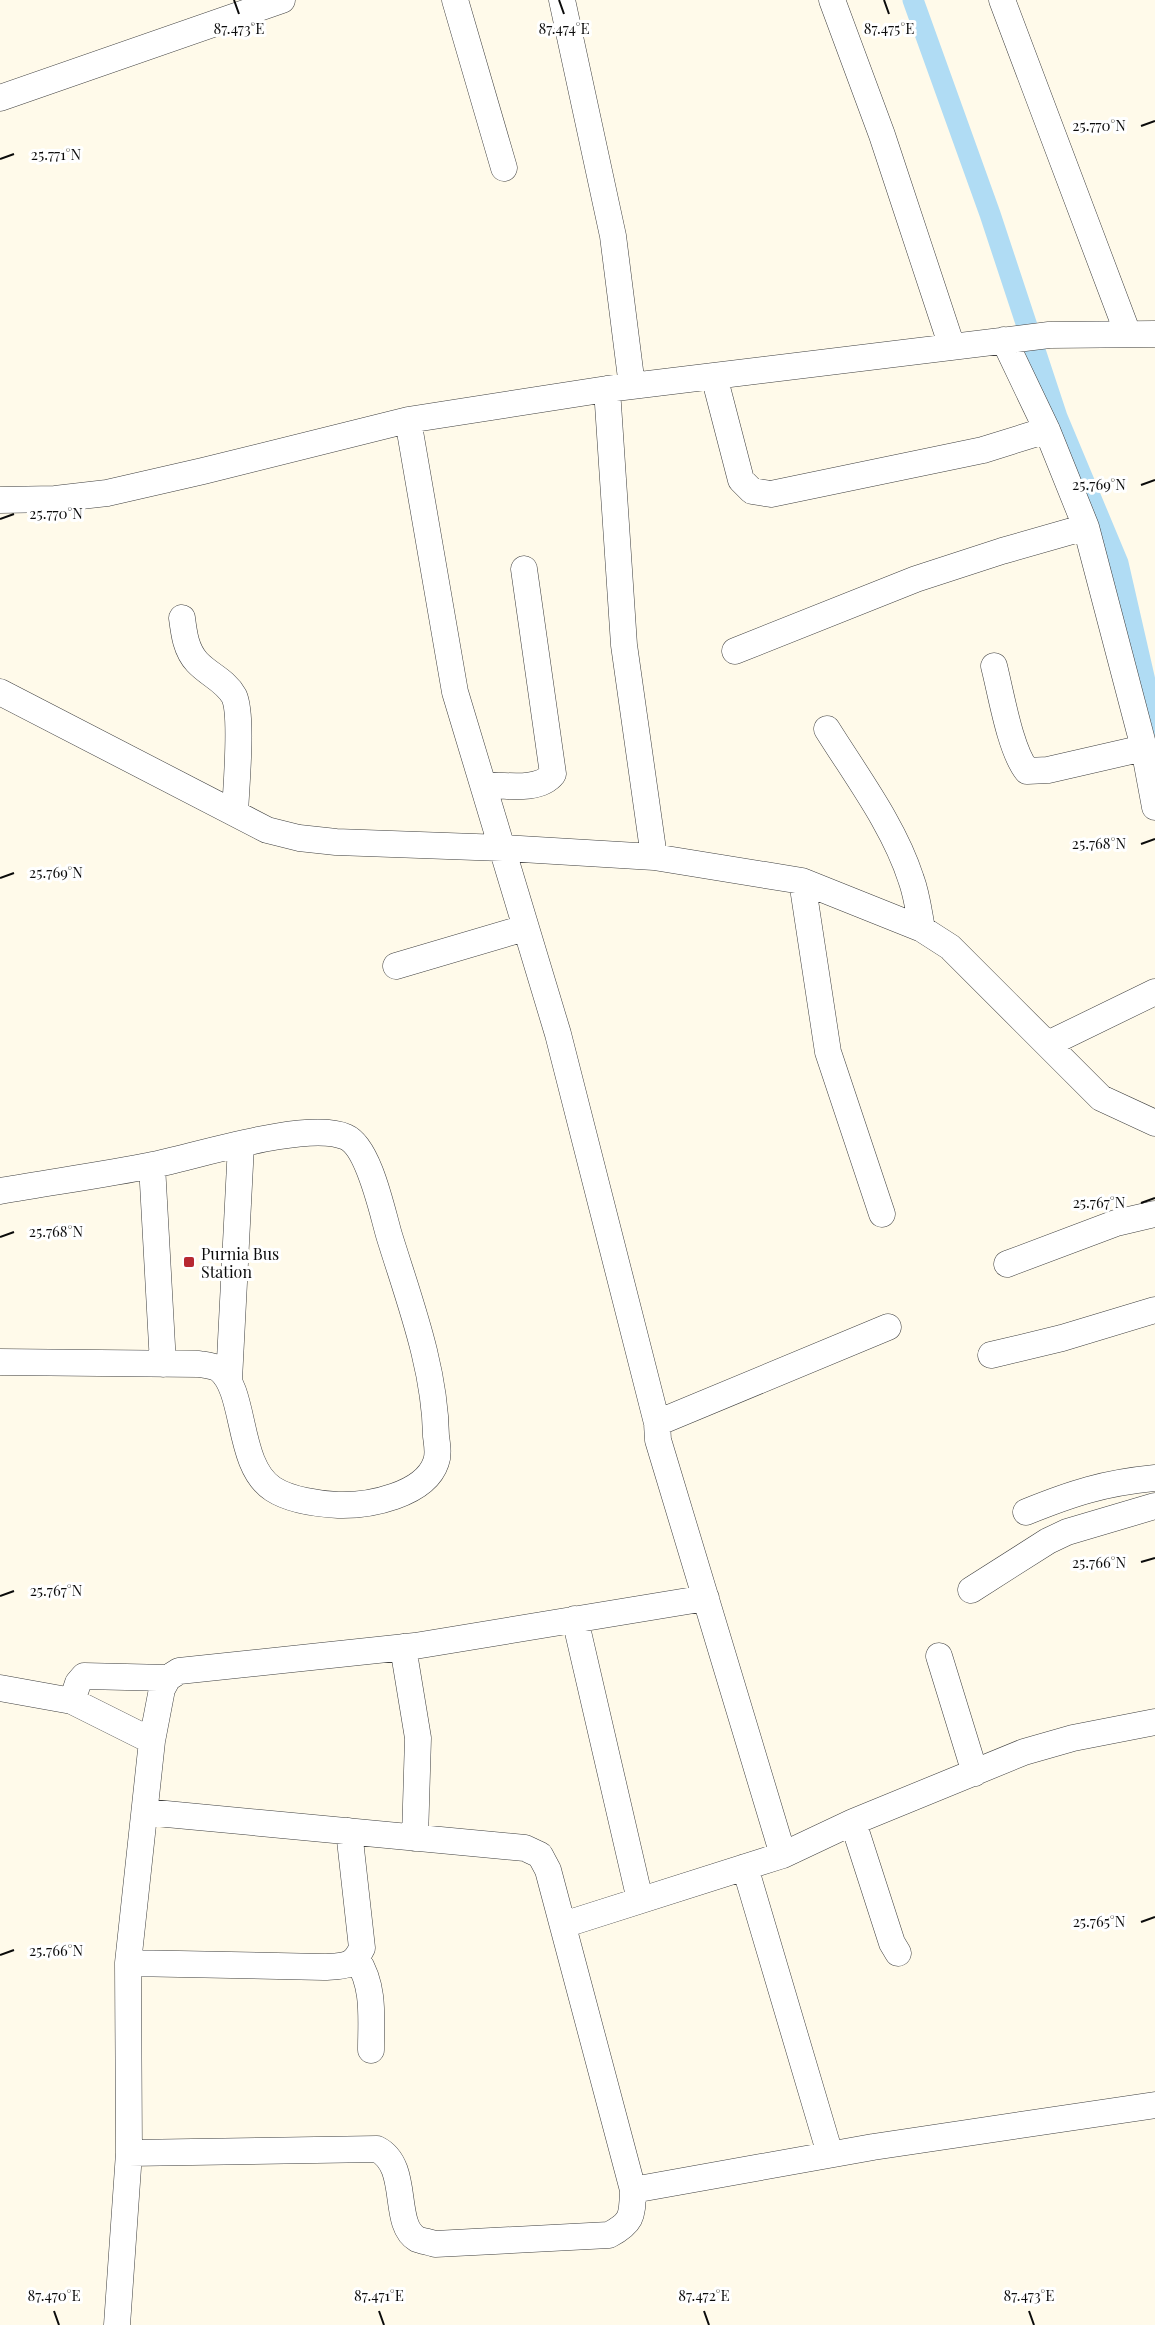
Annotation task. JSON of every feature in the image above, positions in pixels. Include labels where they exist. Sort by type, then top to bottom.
[{"type":"street","points":[[0,99],[282,0]]},
{"type":"street","points":[[455,0],[504,168]]},
{"type":"street","points":[[562,0],[613,236],[619,387],[624,645],[654,857]]},
{"type":"street","points":[[832,0],[882,135],[952,347]]},
{"type":"street","points":[[1002,0],[1128,334]]},
{"type":"street","points":[[0,500],[56,499],[107,493],[408,420],[619,387],[1049,335],[1155,334]]},
{"type":"street","points":[[1011,339],[1086,527],[1144,748],[1155,807]]},
{"type":"street","points":[[714,376],[741,480],[752,491],[771,494],[983,450],[1047,430]]},
{"type":"street","points":[[408,420],[455,692],[558,1034],[657,1423],[658,1440],[783,1855]]},
{"type":"street","points":[[735,651],[916,579],[1086,527]]},
{"type":"street","points":[[483,785],[535,785],[547,781],[553,774],[524,569]]},
{"type":"street","points":[[182,618],[185,639],[190,652],[198,663],[226,684],[238,708],[235,813]]},
{"type":"street","points":[[994,666],[1015,744],[1027,771],[1048,770],[1144,748]]},
{"type":"street","points":[[0,692],[267,830],[299,838],[336,842],[502,848],[654,857],[802,881],[922,929],[950,947],[1101,1098],[1155,1123]]},
{"type":"street","points":[[827,729],[880,814],[895,844],[911,879],[922,929]]},
{"type":"street","points":[[802,881],[828,1052],[882,1214]]},
{"type":"street","points":[[396,966],[525,927]]},
{"type":"street","points":[[1048,1044],[1155,992]]},
{"type":"street","points":[[0,1191],[152,1165],[241,1145],[296,1133],[326,1132],[348,1138],[360,1150],[371,1176],[420,1335],[436,1417],[437,1460],[426,1480],[410,1491],[369,1502],[341,1505],[311,1503],[274,1490],[258,1475],[229,1380],[241,1145]]},
{"type":"street","points":[[152,1165],[163,1364]]},
{"type":"street","points":[[1007,1264],[1116,1223],[1155,1214]]},
{"type":"street","points":[[991,1355],[1062,1338],[1155,1310]]},
{"type":"street","points":[[657,1423],[888,1327]]},
{"type":"street","points":[[0,1362],[199,1364],[217,1368],[229,1380]]},
{"type":"street","points":[[1026,1512],[1093,1487],[1155,1478]]},
{"type":"street","points":[[971,1590],[1048,1541],[1067,1532],[1155,1506]]},
{"type":"street","points":[[117,2325],[129,2152],[128,1963],[152,1741],[162,1689],[168,1678],[179,1671],[403,1647],[706,1598]]},
{"type":"street","points":[[575,1619],[640,1900]]},
{"type":"street","points":[[403,1647],[418,1738],[415,1838]]},
{"type":"street","points":[[939,1656],[975,1773]]},
{"type":"street","points":[[72,1701],[78,1683],[84,1676],[168,1678]]},
{"type":"street","points":[[0,1688],[72,1701],[152,1741]]},
{"type":"street","points":[[562,1925],[783,1855],[853,1822],[1024,1752],[1073,1738],[1155,1722]]},
{"type":"street","points":[[129,2152],[377,2149],[388,2154],[394,2166],[406,2227],[416,2238],[435,2244],[609,2235],[625,2226],[632,2215],[633,2190],[548,1870],[540,1855],[525,1848],[145,1812]]},
{"type":"street","points":[[853,1822],[892,1943],[898,1953]]},
{"type":"street","points":[[128,1963],[324,1967],[345,1966],[357,1959],[362,1948],[349,1831]]},
{"type":"street","points":[[745,1867],[830,2154]]},
{"type":"street","points":[[357,1959],[366,1974],[370,1990],[371,2050]]},
{"type":"street","points":[[633,2190],[830,2154],[1155,2105]]},
{"type":"waterway","points":[[913,0],[990,214],[1057,417],[1118,563],[1155,725]]},
{"type":"place","name":"Purnia Bus Station","points":[[189,1262]]}]
